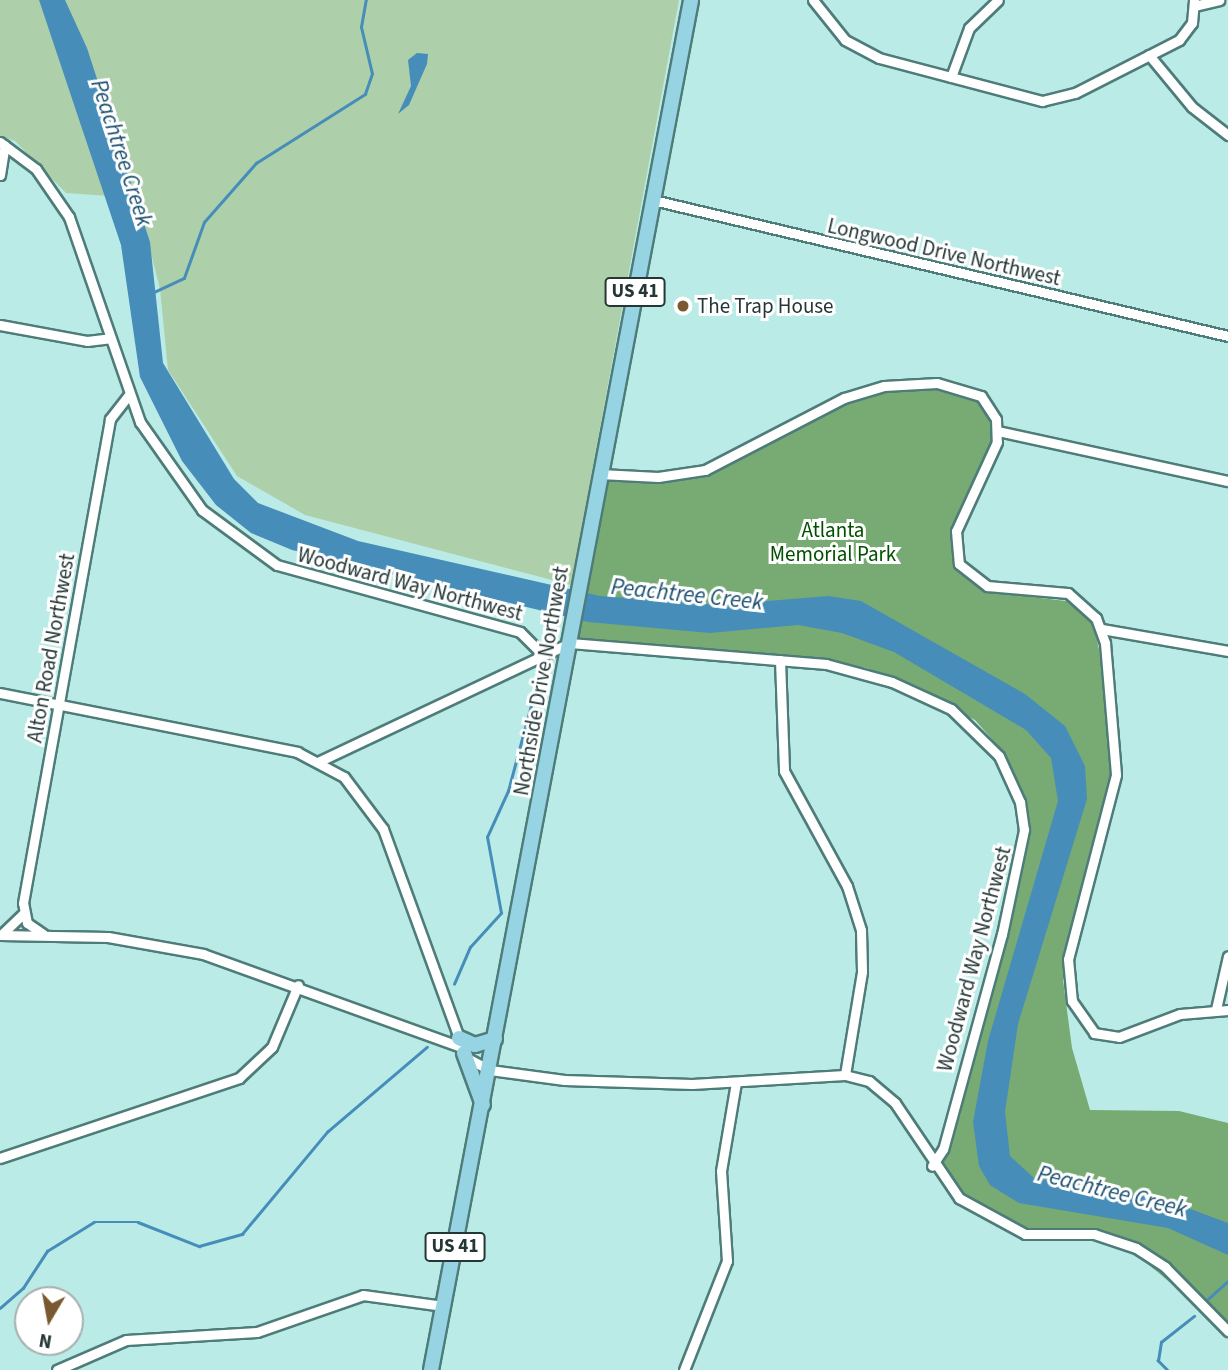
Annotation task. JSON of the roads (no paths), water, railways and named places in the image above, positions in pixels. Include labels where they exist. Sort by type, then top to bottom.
[{"type":"main road","name":"Northside Drive Northwest","points":[[431,1370],[691,0]]},
{"type":"main road","points":[[483,1105],[462,1046],[495,1039]]},
{"type":"street","points":[[813,0],[856,48],[951,77],[1049,100],[1149,55],[1185,35],[1194,3],[1219,0]]},
{"type":"street","points":[[826,0],[826,12]]},
{"type":"street","points":[[951,77],[970,28],[998,0]]},
{"type":"street","points":[[1149,55],[1192,107],[1228,135]]},
{"type":"street","points":[[0,175],[3,144]]},
{"type":"street","name":"Woodward Way Northwest","points":[[3,144],[36,169],[69,217],[128,396],[185,491],[264,557],[294,571],[520,632],[542,654]]},
{"type":"street","name":"Longwood Drive Northwest","points":[[653,200],[1228,336]]},
{"type":"street","points":[[0,325],[87,341],[110,338]]},
{"type":"street","points":[[600,474],[658,477],[705,470],[844,398],[901,383],[970,390],[990,407],[998,431],[995,452],[956,531],[959,564],[987,586],[1068,593],[1102,629],[1116,715],[1116,775],[1068,958],[1069,991],[1086,1027],[1103,1036],[1130,1035],[1180,1014],[1228,1010]]},
{"type":"street","name":"Alton Road Northwest","points":[[23,914],[110,419],[128,396]]},
{"type":"street","points":[[998,431],[1228,481]]},
{"type":"street","points":[[1102,629],[1228,651]]},
{"type":"street","points":[[320,761],[570,643]]},
{"type":"street","name":"Woodward Way Northwest","points":[[570,643],[780,660],[864,672],[951,709],[992,746],[1020,802],[1020,864],[943,1149],[932,1166]]},
{"type":"street","points":[[780,660],[784,771],[847,886],[861,930],[862,972],[845,1075]]},
{"type":"street","points":[[0,693],[320,761],[359,793],[383,829],[462,1046]]},
{"type":"street","points":[[1,935],[23,914],[43,934]]},
{"type":"street","points":[[1,935],[43,934],[172,947],[298,985],[462,1046],[490,1070],[564,1080],[736,1082],[845,1075],[889,1096],[932,1166],[959,1198],[1017,1231],[1094,1234],[1136,1248],[1165,1267],[1228,1331]]},
{"type":"street","points":[[1216,1009],[1228,956]]},
{"type":"street","points":[[0,1158],[239,1078],[272,1046],[298,985]]},
{"type":"street","points":[[684,1370],[727,1261],[721,1171],[736,1082]]},
{"type":"street","points":[[57,1370],[126,1340],[257,1332],[363,1295],[443,1306]]},
{"type":"water","name":"Peachtree Creek","points":[[39,0],[65,0],[87,48],[150,242],[163,363],[234,479],[258,503],[358,541],[600,596],[720,605],[828,596],[861,601],[1025,694],[1065,726],[1085,766],[1087,799],[1018,1024],[1005,1112],[1010,1156],[1034,1178],[1166,1200],[1228,1223],[1228,1255],[1168,1228],[1019,1203],[990,1185],[979,1166],[973,1122],[988,1041],[1058,801],[1051,758],[1026,730],[894,652],[842,633],[798,625],[710,633],[588,622],[292,550],[251,533],[216,505],[182,461],[140,377],[121,245]]},
{"type":"water","points":[[417,53],[428,54],[427,64],[409,105],[398,114],[411,86],[408,60]]},
{"type":"waterway","points":[[152,293],[184,278],[204,222],[256,163],[365,94],[372,74],[361,27],[366,0]]},
{"type":"waterway","points":[[549,628],[552,611]]},
{"type":"waterway","points":[[454,984],[470,947],[501,913],[487,837],[508,791],[541,668]]},
{"type":"waterway","points":[[0,1308],[23,1288],[47,1251],[94,1222],[138,1222],[199,1246],[242,1234],[327,1132],[427,1047]]},
{"type":"waterway","points":[[1208,1299],[1228,1281]]},
{"type":"waterway","points":[[1167,1370],[1158,1361],[1161,1342],[1194,1316]]},
{"type":"place","name":"The Trap House","points":[[683,306]]},
{"type":"park label","name":"Atlanta Memorial Park","points":[[833,542]]}]
